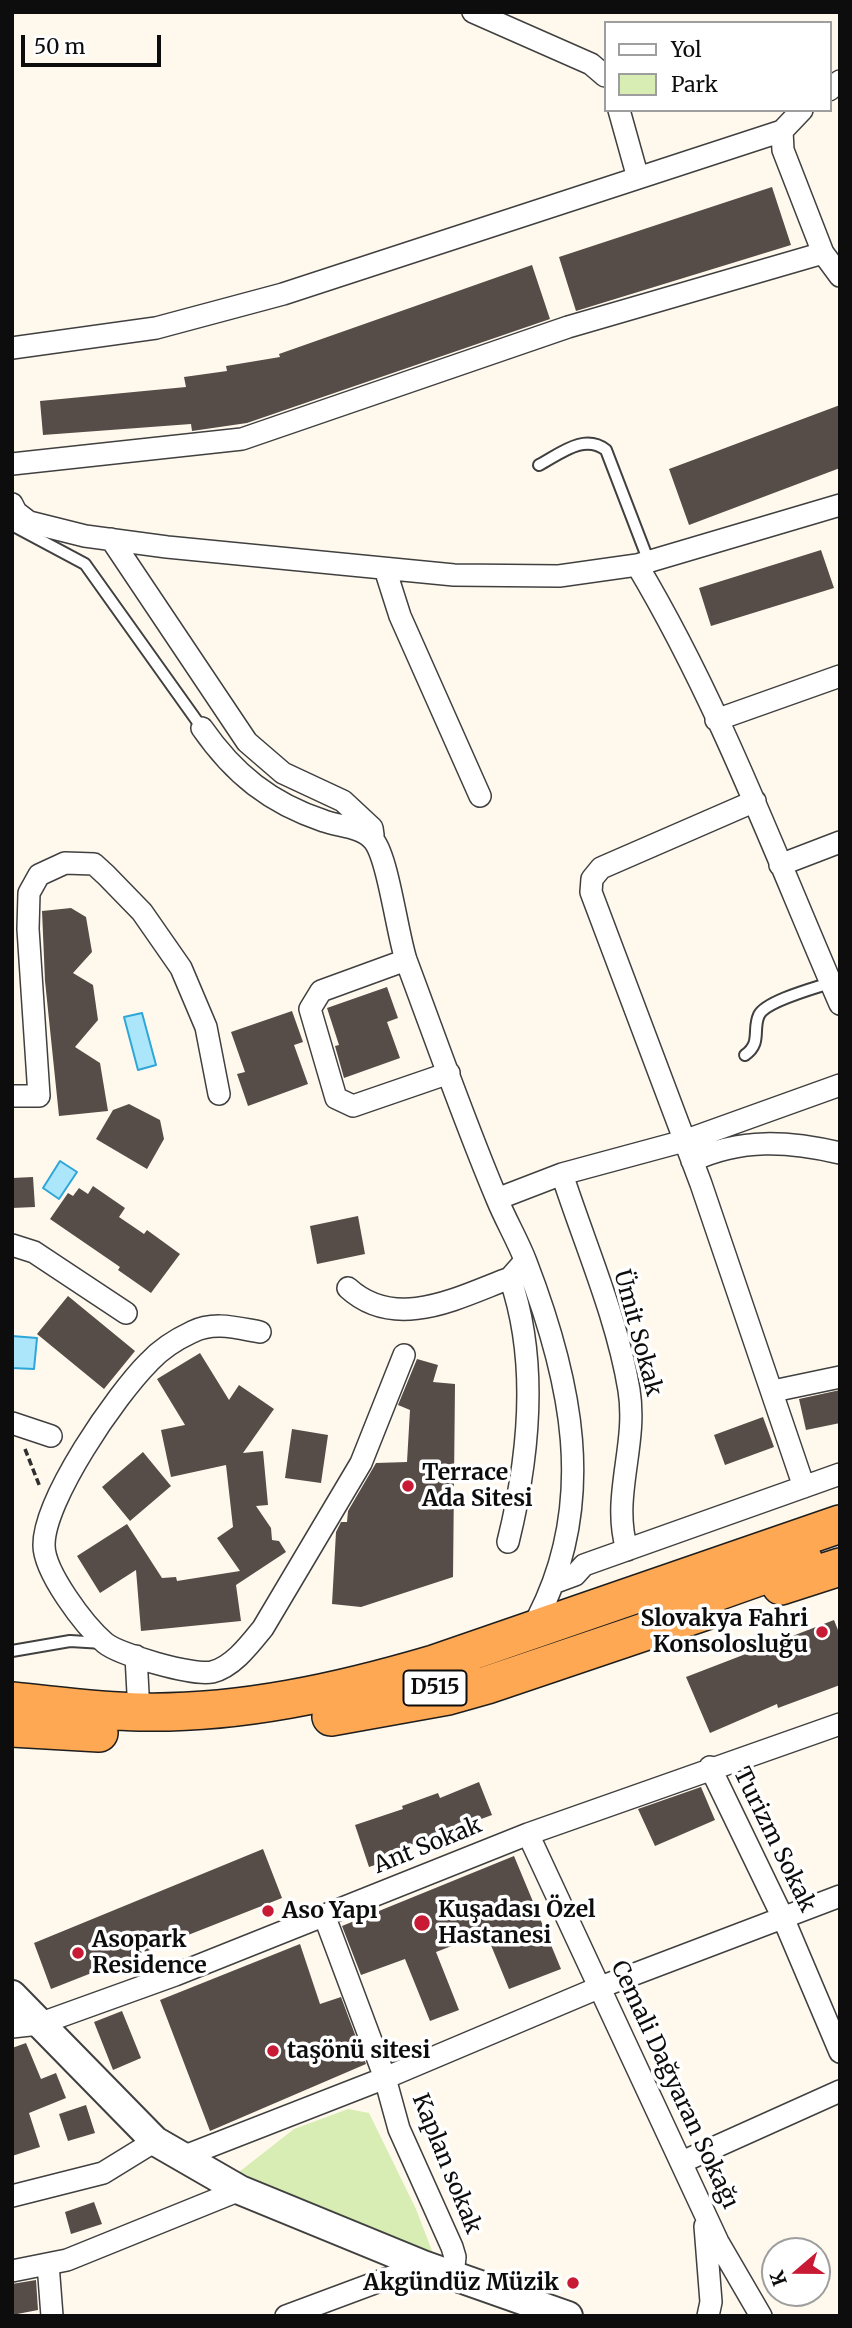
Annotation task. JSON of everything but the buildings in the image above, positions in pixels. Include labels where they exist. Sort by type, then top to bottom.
[{"type":"highway","points":[[434,1664],[538,1617],[840,1506]]},
{"type":"highway","name":"D515","points":[[16,1723],[139,1712],[195,1711],[277,1702],[382,1679],[434,1664],[840,1524]]},
{"type":"highway","name":"D515","points":[[16,1723],[131,1735],[191,1733],[331,1717],[438,1688],[840,1548]]},
{"type":"highway","points":[[331,1717],[448,1696],[487,1685],[840,1567]]},
{"type":"street","points":[[472,12],[591,64],[604,75]]},
{"type":"street","points":[[619,112],[638,178]]},
{"type":"street","points":[[12,348],[156,328],[270,298],[782,131],[800,112]]},
{"type":"street","points":[[782,131],[783,150],[823,254],[840,276]]},
{"type":"street","points":[[12,464],[242,439],[568,327],[823,254]]},
{"type":"street","points":[[12,504],[16,512],[29,522],[110,539],[454,575],[559,576],[643,564],[840,505]]},
{"type":"street","points":[[110,539],[247,742],[283,773],[343,801],[372,828],[388,879],[394,920],[406,960],[497,1199],[525,1261],[557,1352],[573,1428],[571,1500],[556,1582],[538,1617]]},
{"type":"street","points":[[643,564],[755,801],[840,1004]]},
{"type":"street","points":[[385,569],[400,616],[480,796]]},
{"type":"street","points":[[716,720],[840,676]]},
{"type":"street","points":[[202,728],[219,753],[247,782],[288,806],[325,822],[360,830],[374,841]]},
{"type":"street","points":[[755,801],[601,868],[591,886],[688,1151],[804,1487]]},
{"type":"street","points":[[780,865],[840,842]]},
{"type":"street","points":[[12,1096],[39,1096],[28,929],[29,893],[39,875],[65,863],[94,864],[106,874],[142,912],[181,968],[206,1027],[219,1094]]},
{"type":"street","points":[[406,960],[321,991],[310,1009],[336,1098],[353,1106],[449,1073]]},
{"type":"street","points":[[497,1199],[562,1174],[688,1151],[840,1086]]},
{"type":"street","points":[[688,1151],[710,1152],[754,1143],[804,1145],[840,1153]]},
{"type":"street","name":"Ümit Sokak","points":[[562,1174],[612,1322],[629,1390],[633,1436],[620,1522],[627,1550]]},
{"type":"street","points":[[12,1245],[34,1252],[126,1313]]},
{"type":"street","points":[[348,1288],[362,1301],[391,1309],[416,1310],[443,1304],[510,1278],[525,1261]]},
{"type":"street","points":[[508,1542],[520,1493],[526,1451],[527,1406],[522,1320],[510,1278]]},
{"type":"street","points":[[260,1332],[216,1325],[194,1331],[151,1359],[115,1405],[63,1486],[50,1513],[44,1545],[48,1565],[64,1593],[106,1644],[136,1656],[201,1673],[215,1671],[229,1664],[251,1643],[264,1628],[361,1463],[404,1355]]},
{"type":"street","points":[[778,1391],[840,1377]]},
{"type":"street","points":[[14,1424],[51,1436]]},
{"type":"street","points":[[556,1582],[575,1575],[584,1565],[840,1474]]},
{"type":"street","points":[[556,1582],[565,1594],[576,1599],[595,1595]]},
{"type":"street","points":[[136,1656],[139,1712]]},
{"type":"street","name":"Ant Sokak","points":[[25,2025],[175,1975],[528,1834],[710,1767],[840,1724]]},
{"type":"street","name":"Turizm Sokak","points":[[710,1767],[784,1920],[840,2052]]},
{"type":"street","name":"Cemali Dağyaran Sokağı","points":[[528,1834],[718,2242],[761,2316]]},
{"type":"street","points":[[186,2156],[385,2078],[598,1988],[784,1920],[840,1896]]},
{"type":"street","name":"Kaplan sokak","points":[[324,1915],[385,2078],[399,2129],[452,2247],[455,2257],[453,2275]]},
{"type":"street","points":[[12,1995],[25,2025],[155,2141],[186,2156],[240,2190],[424,2265],[557,2314]]},
{"type":"street","points":[[682,2162],[840,2091]]},
{"type":"street","points":[[12,2196],[103,2173],[155,2141]]},
{"type":"street","points":[[12,2271],[48,2264],[127,2238],[240,2190]]},
{"type":"street","points":[[699,2200],[709,2265],[711,2302],[708,2316]]},
{"type":"street","points":[[48,2264],[52,2316]]},
{"type":"street","points":[[286,2316],[424,2265]]},
{"type":"lane","points":[[539,465],[581,443],[593,443],[606,450],[643,564]]},
{"type":"lane","points":[[12,525],[85,564],[202,728]]},
{"type":"lane","points":[[745,1055],[757,1041],[758,1017],[767,1006],[830,983]]},
{"type":"lane","points":[[12,1651],[70,1641],[106,1644]]},
{"type":"path","points":[[14,1424],[50,1513]]},
{"type":"green space","points":[[348,2109],[369,2113],[416,2209],[434,2256],[239,2172],[294,2129]]},
{"type":"water","points":[[142,1013],[156,1065],[138,1070],[124,1017]]},
{"type":"water","points":[[60,1161],[77,1172],[59,1199],[43,1188]]},
{"type":"water","points":[[12,1336],[37,1338],[34,1369],[12,1368]]},
{"type":"place","name":"Terrace Ada Sitesi","points":[[408,1486]]},
{"type":"place","name":"Slovakya Fahri Konsolosluğu","points":[[822,1632]]},
{"type":"place","name":"Aso Yapı","points":[[268,1911]]},
{"type":"place","name":"Kuşadası Özel Hastanesi","points":[[422,1923]]},
{"type":"place","name":"Asopark Residence","points":[[78,1953]]},
{"type":"place","name":"taşönü sitesi","points":[[273,2051]]},
{"type":"place","name":"Akgündüz Müzik","points":[[573,2283]]}]
